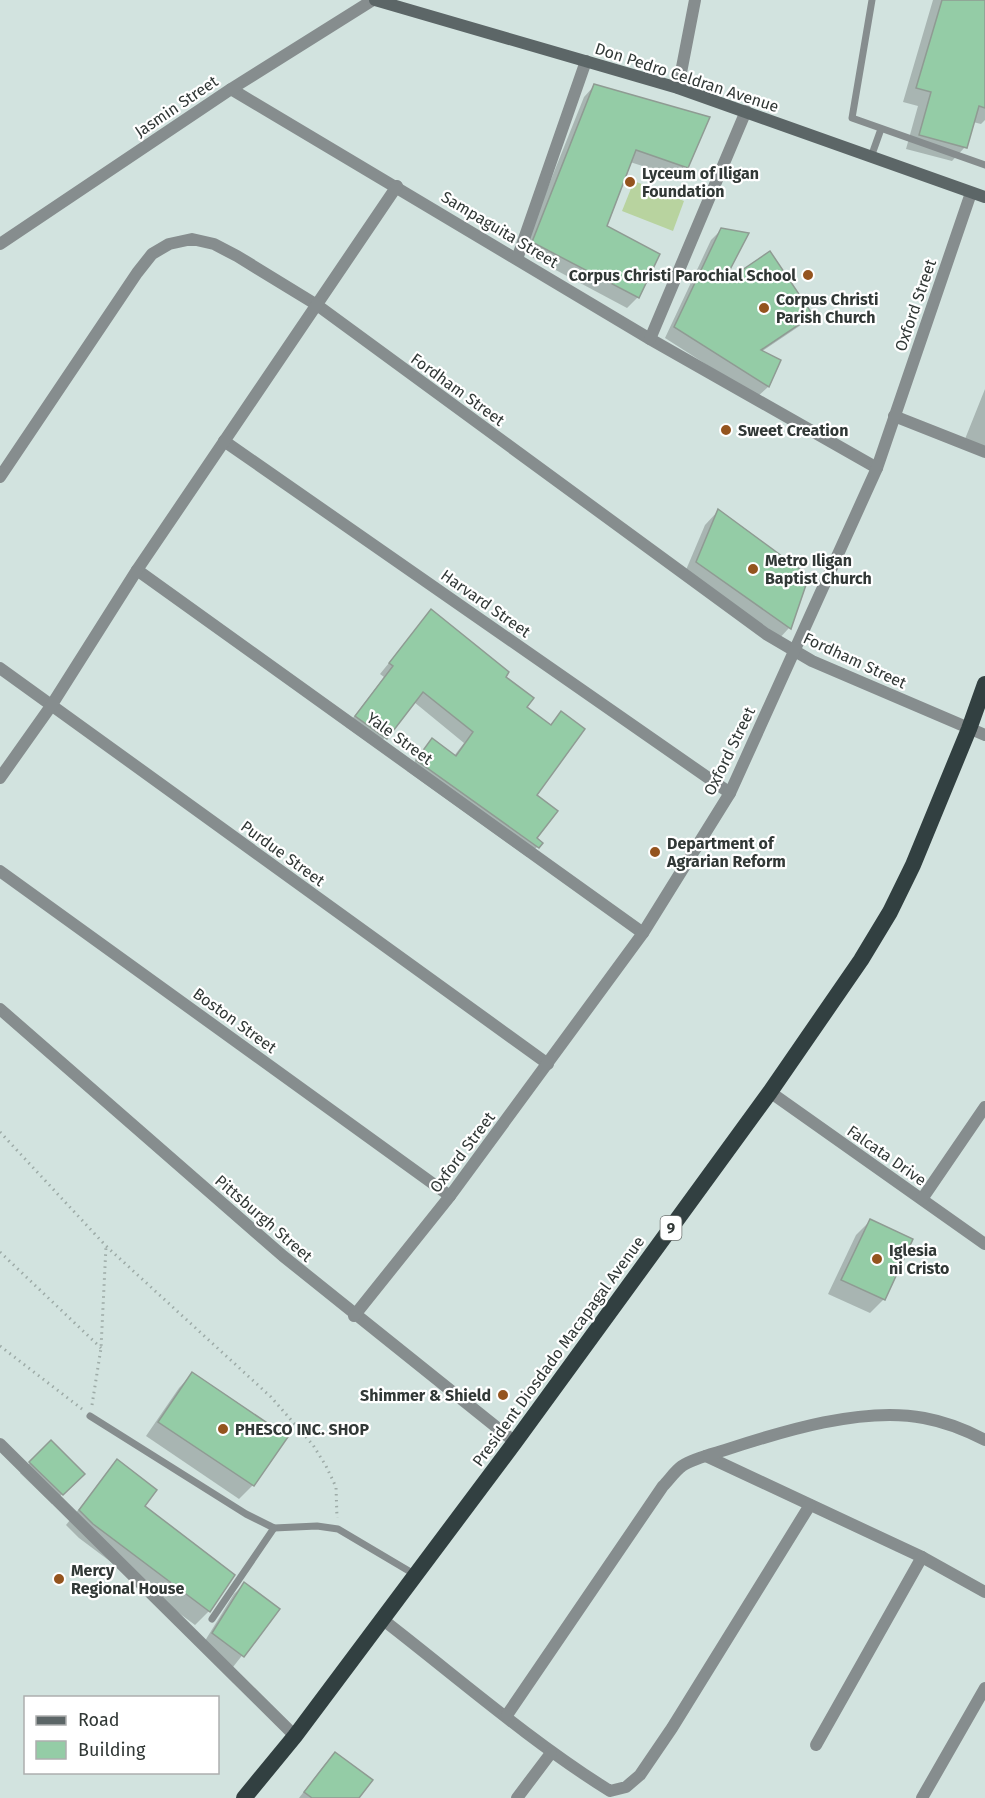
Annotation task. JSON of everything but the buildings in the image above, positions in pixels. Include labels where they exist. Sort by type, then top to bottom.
[{"type":"highway","name":"President Diosdado Macapagal Avenue","points":[[244,1798],[295,1736],[515,1442],[770,1092],[861,960],[890,912],[977,732],[985,684]]},
{"type":"main road","name":"Don Pedro Celdran Avenue","points":[[374,0],[678,88],[985,197]]},
{"type":"street","name":"Jasmin Street","points":[[0,244],[231,89],[374,0]]},
{"type":"street","points":[[678,88],[695,0]]},
{"type":"street","points":[[517,259],[586,61]]},
{"type":"street","name":"Sampaguita Street","points":[[231,89],[650,339],[877,468]]},
{"type":"street","points":[[650,339],[746,111]]},
{"type":"street","points":[[0,778],[51,706],[137,570],[397,186]]},
{"type":"street","name":"Oxford Street","points":[[354,1316],[450,1196],[643,933],[730,793],[877,468],[971,193]]},
{"type":"street","name":"Fordham Street","points":[[1,473],[136,273],[152,254],[169,244],[192,239],[214,244],[316,305],[715,599],[794,651],[843,675],[977,732]]},
{"type":"street","points":[[894,416],[985,452]]},
{"type":"street","name":"Harvard Street","points":[[224,441],[730,793]]},
{"type":"street","name":"Yale Street","points":[[137,570],[643,933]]},
{"type":"street","name":"Purdue Street","points":[[0,668],[548,1064]]},
{"type":"street","name":"Boston Street","points":[[0,871],[450,1196]]},
{"type":"street","name":"Pittsburgh Street","points":[[0,1009],[354,1316],[515,1442]]},
{"type":"street","name":"Falcata Drive","points":[[770,1092],[985,1244]]},
{"type":"street","points":[[922,1199],[985,1107]]},
{"type":"street","points":[[507,1715],[663,1486],[682,1466],[706,1456],[784,1432],[836,1421],[879,1417],[923,1418],[965,1429],[985,1440]]},
{"type":"street","points":[[0,1444],[295,1736]]},
{"type":"street","points":[[706,1456],[922,1557],[985,1592]]},
{"type":"street","points":[[382,1620],[507,1715],[551,1753],[610,1791],[626,1787],[640,1775],[672,1728],[810,1505]]},
{"type":"street","points":[[816,1745],[922,1557]]},
{"type":"street","points":[[922,1798],[985,1688]]},
{"type":"street","points":[[517,1798],[551,1753]]},
{"type":"lane","points":[[872,0],[852,118],[985,165]]},
{"type":"lane","points":[[871,157],[881,129]]},
{"type":"lane","points":[[90,1416],[246,1514],[274,1528],[317,1526],[338,1529],[414,1574]]},
{"type":"lane","points":[[212,1619],[274,1528]]},
{"type":"path","points":[[0,1132],[106,1246],[271,1396],[313,1445],[336,1487],[338,1529]]},
{"type":"path","points":[[0,1346],[90,1416],[101,1348],[106,1246]]},
{"type":"path","points":[[0,1252],[101,1348]]},
{"type":"green space","points":[[634,181],[684,201],[673,231],[622,211]]},
{"type":"place","name":"Lyceum of Iligan Foundation","points":[[630,182]]},
{"type":"place","name":"Corpus Christi Parochial School","points":[[808,275]]},
{"type":"place","name":"Corpus Christi Parish Church","points":[[764,308]]},
{"type":"place","name":"Sweet Creation","points":[[726,430]]},
{"type":"place","name":"Metro Iligan Baptist Church","points":[[753,569]]},
{"type":"place","name":"Department of Agrarian Reform","points":[[655,852]]},
{"type":"place","name":"Iglesia ni Cristo","points":[[877,1259]]},
{"type":"place","name":"Shimmer & Shield","points":[[503,1395]]},
{"type":"place","name":"PHESCO INC. SHOP","points":[[223,1429]]},
{"type":"place","name":"Mercy Regional House","points":[[59,1579]]}]
